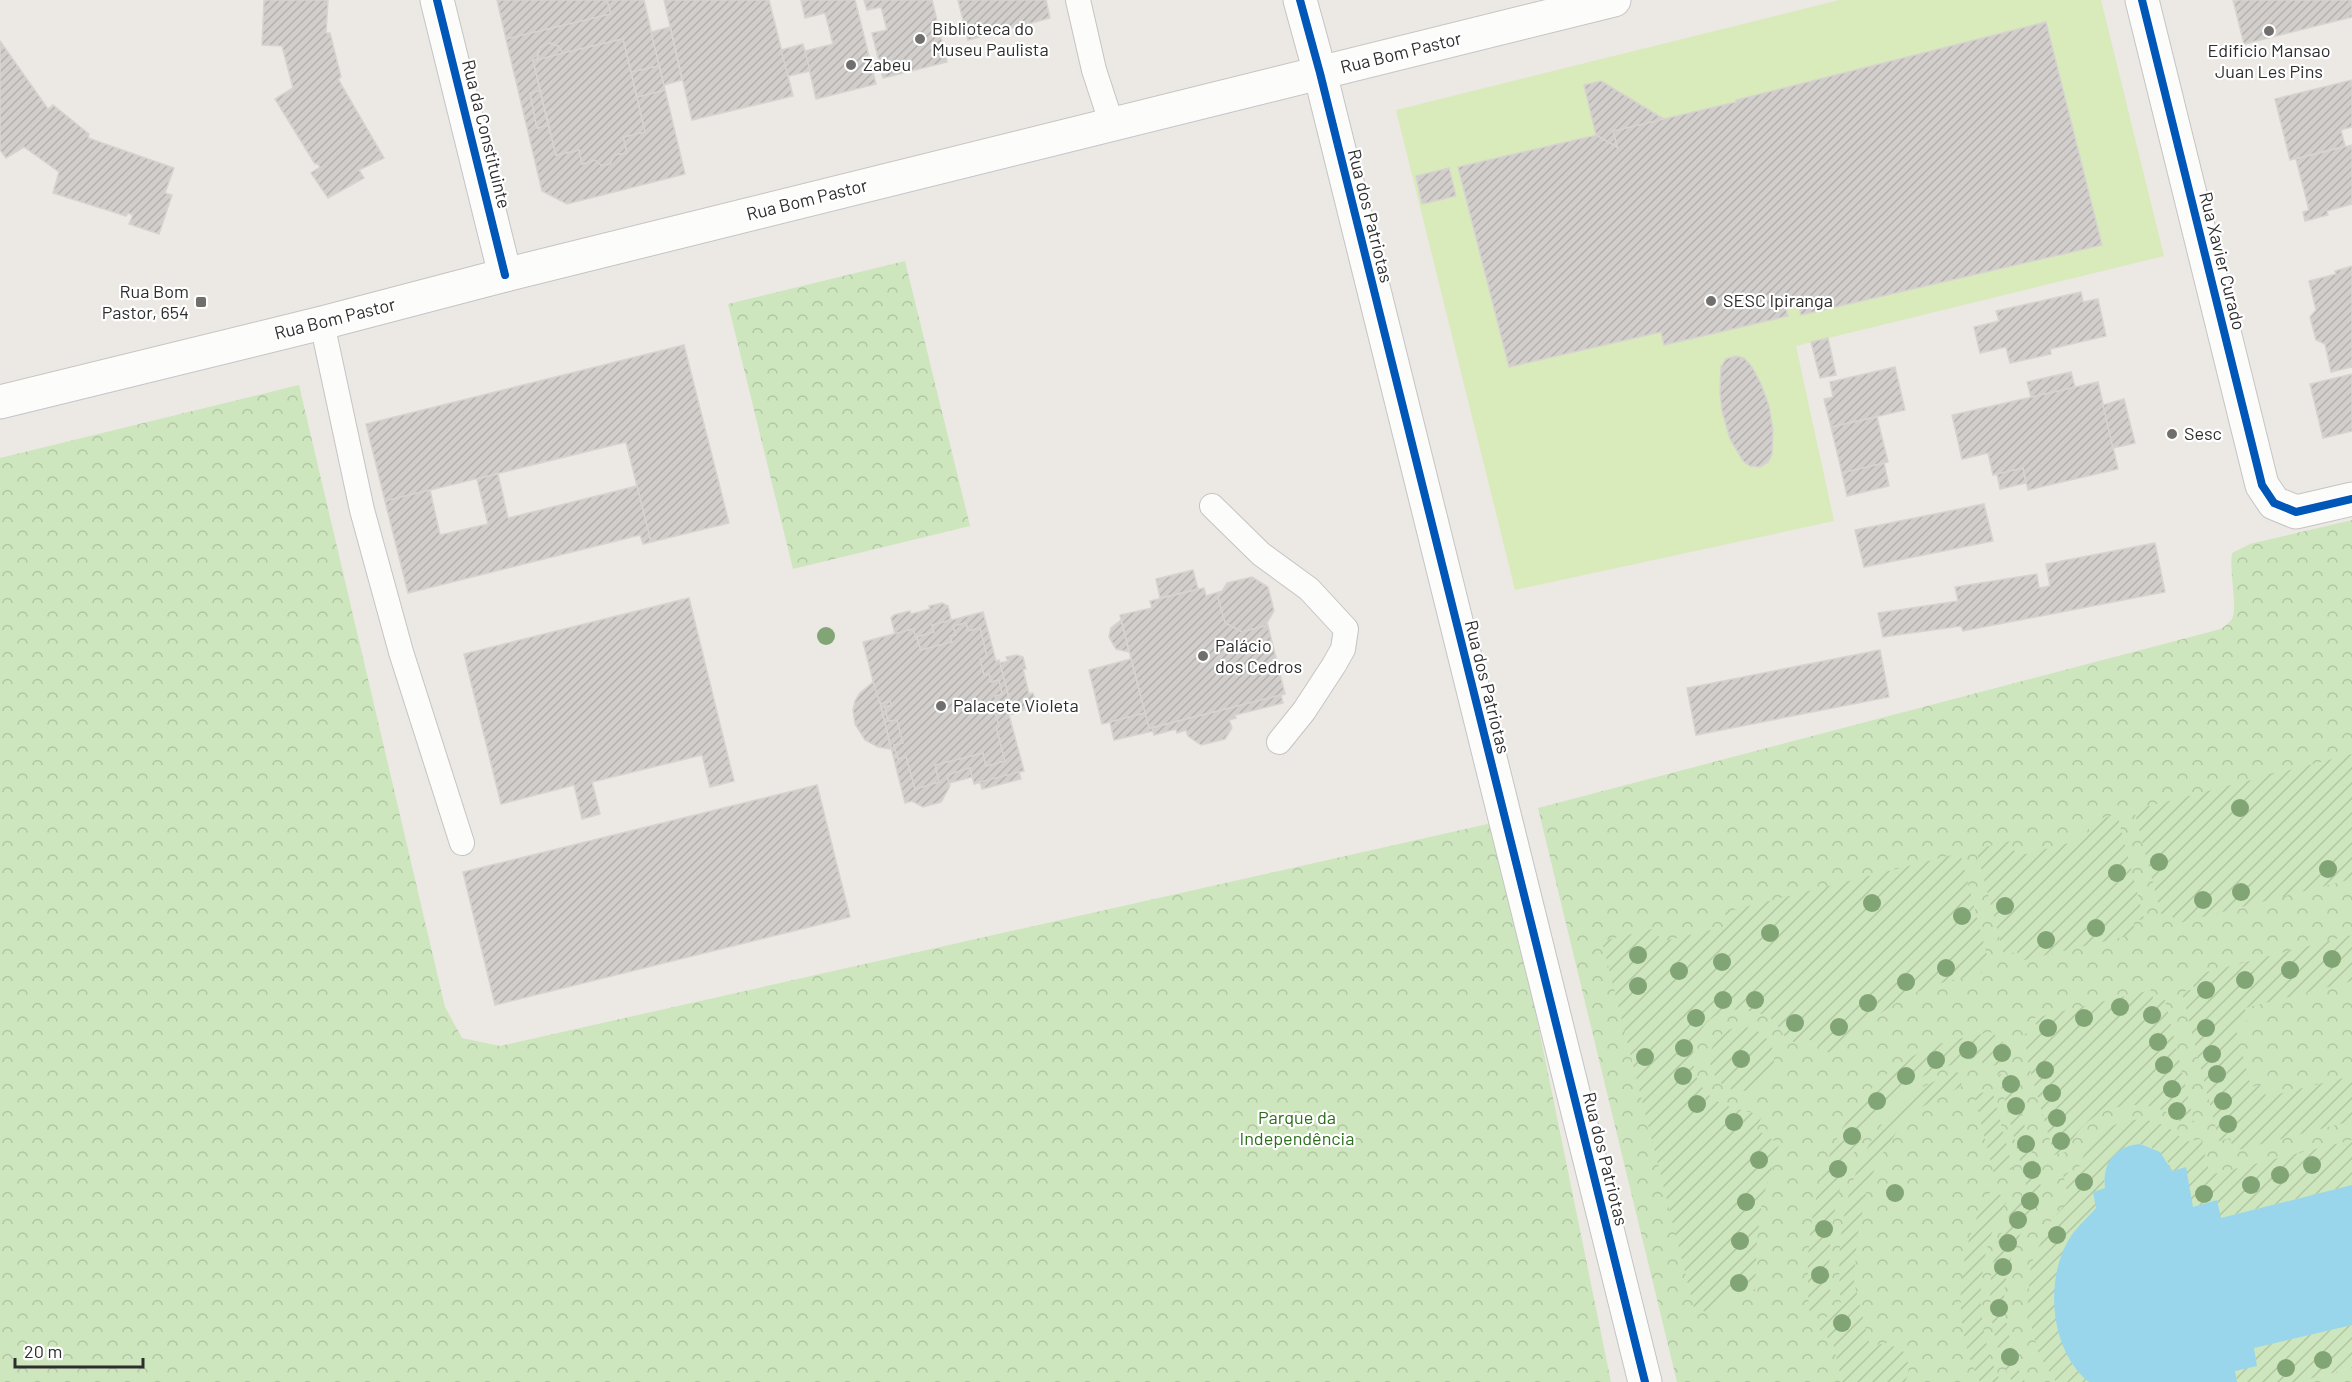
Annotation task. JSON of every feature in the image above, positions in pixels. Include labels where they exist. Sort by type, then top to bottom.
[{"type":"main road","name":"Rua da Constituinte","points":[[437,0],[505,275]]},
{"type":"main road","name":"Rua dos Patriotas","points":[[1300,0],[1645,1382]]},
{"type":"main road","name":"Rua Bom Pastor","points":[[0,402],[1614,0]]},
{"type":"main road","name":"Rua Xavier Curado","points":[[2142,0],[2262,485],[2274,503],[2296,512],[2352,499]]},
{"type":"lane","points":[[1078,0],[1094,70],[1112,125]]},
{"type":"lane","points":[[321,323],[362,510],[401,652],[462,843]]},
{"type":"lane","points":[[1212,506],[1261,554],[1310,589],[1346,629],[1343,650],[1304,711],[1279,742]]},
{"type":"green space","name":"SESC Ipiranga","points":[[1839,0],[2101,0],[2164,256],[1796,346],[1834,521],[1515,590],[1396,110]]},
{"type":"green space","points":[[905,261],[970,526],[793,569],[728,304]]},
{"type":"green space","name":"Parque da Independência","points":[[299,385],[445,1007],[462,1038],[500,1046],[1492,823],[1520,936],[1611,1382],[0,1382],[0,458]]},
{"type":"green space","points":[[2352,520],[2352,1382],[1677,1382],[1538,808],[2221,629],[2234,614],[2232,553],[2250,544]]},
{"type":"green space","points":[[2352,754],[2352,879],[2175,924],[2171,912],[2161,914],[2134,810]]},
{"type":"green space","points":[[2117,814],[2144,919],[2133,921],[2136,934],[2020,961],[2017,952],[2004,955],[1976,849],[2011,841],[2013,850],[2026,854],[2084,839],[2089,831],[2089,822]]},
{"type":"green space","points":[[1960,853],[1988,959],[1979,962],[1982,973],[1938,984],[1904,999],[1865,1025],[1832,1055],[1808,1039],[1802,1046],[1792,1041],[1784,1036],[1773,1020],[1750,1011],[1732,1010],[1717,1015],[1705,1024],[1697,1037],[1693,1052],[1694,1068],[1699,1083],[1710,1096],[1722,1104],[1762,1116],[1756,1129],[1779,1144],[1762,1201],[1757,1239],[1755,1291],[1730,1291],[1725,1302],[1712,1311],[1700,1311],[1694,1308],[1602,941],[1657,928],[1660,942],[1728,926],[1725,912]]},
{"type":"green space","points":[[2352,935],[2352,981],[2245,1008],[2248,1021],[2235,1025],[2251,1087],[2263,1084],[2266,1097],[2352,1076],[2352,1121],[2234,1151],[2230,1138],[2219,1141],[2182,992],[2194,989],[2191,976]]},
{"type":"green space","points":[[2151,990],[2154,1002],[2165,1000],[2194,1122],[2184,1124],[2167,1112],[2153,1107],[2129,1105],[2118,1107],[2086,1123],[2074,1137],[2066,1152],[2054,1155],[2027,1059],[2025,1034],[2038,1031],[2034,1018]]},
{"type":"green space","points":[[1742,1027],[1765,1036],[1774,1059],[1765,1082],[1742,1091],[1719,1082],[1710,1059],[1719,1036]]},
{"type":"green space","points":[[1994,1032],[1997,1041],[2002,1040],[2008,1063],[1984,1067],[1980,1057],[1932,1072],[1905,1088],[1866,1130],[1852,1156],[1835,1212],[1830,1241],[1831,1299],[1815,1316],[1809,1310],[1810,1237],[1816,1201],[1826,1166],[1840,1133],[1859,1103],[1884,1076],[1915,1055],[1944,1043]]},
{"type":"green space","points":[[1958,1072],[1962,1086],[1920,1108],[1902,1124],[1877,1162],[1867,1189],[1857,1238],[1854,1282],[1870,1346],[1887,1343],[1903,1351],[1909,1366],[1907,1378],[1905,1382],[1842,1382],[1833,1343],[1817,1327],[1841,1302],[1840,1246],[1850,1190],[1860,1163],[1873,1138],[1889,1116],[1909,1096],[1926,1085]]},
{"type":"green space","points":[[1998,1074],[2011,1076],[2042,1190],[2016,1244],[2005,1287],[2004,1310],[2017,1365],[2025,1382],[2012,1382],[1996,1341],[1992,1320],[1990,1297],[1995,1253],[2011,1212],[2027,1189]]},
{"type":"green space","points":[[1992,1090],[2013,1169],[1994,1174],[1974,1095]]},
{"type":"green space","points":[[2142,1119],[2166,1126],[2184,1142],[2201,1139],[2210,1175],[2352,1140],[2352,1185],[2220,1218],[2193,1207],[2167,1161],[2151,1147],[2140,1144],[2129,1145],[2104,1178],[2103,1195],[2095,1210],[2071,1236],[2083,1377],[2089,1382],[2056,1382],[2039,1355],[2027,1311],[2031,1264],[2050,1222],[2069,1200],[2063,1174],[2078,1170],[2088,1148],[2109,1127]]},
{"type":"green space","points":[[1992,1189],[2008,1200],[1988,1243],[1983,1266],[1982,1314],[1985,1338],[2001,1382],[1980,1382],[1970,1359],[1964,1335],[1961,1284],[1971,1233]]},
{"type":"green space","points":[[2352,1325],[2352,1368],[2296,1382],[2237,1382],[2235,1371],[2257,1366],[2253,1348]]},
{"type":"water","points":[[2140,1144],[2160,1152],[2172,1171],[2186,1167],[2193,1207],[2217,1200],[2221,1218],[2352,1185],[2352,1325],[2254,1348],[2257,1366],[2235,1371],[2237,1382],[2089,1382],[2076,1368],[2059,1333],[2054,1292],[2057,1272],[2062,1253],[2071,1236],[2096,1208],[2093,1192],[2105,1188],[2106,1171],[2112,1157],[2124,1148]]},
{"type":"building","points":[[264,0],[328,0],[326,33],[330,33],[341,77],[338,79],[384,158],[359,170],[364,178],[328,198],[311,173],[320,167],[317,163],[315,164],[275,99],[293,88],[282,46],[262,45]]},
{"type":"building","points":[[497,0],[607,0],[611,14],[506,39]]},
{"type":"building","points":[[607,0],[644,0],[659,66],[631,72],[623,39],[563,53],[553,43],[544,45],[538,51],[537,60],[533,60],[540,91],[530,93],[537,128],[548,125],[556,155],[579,150],[582,164],[595,160],[601,165],[610,164],[614,155],[627,153],[623,137],[645,132],[637,97],[665,90],[685,174],[567,204],[542,191],[506,39],[611,14]]},
{"type":"building","points":[[664,0],[769,0],[793,96],[692,120]]},
{"type":"building","points":[[801,0],[855,0],[876,84],[816,99],[805,51],[833,44],[825,13],[805,18]]},
{"type":"building","points":[[864,0],[932,0],[947,62],[883,78],[872,33],[887,30],[881,7],[867,10]]},
{"type":"building","points":[[958,0],[1046,0],[1050,18],[968,40]]},
{"type":"building","name":"Edificio Mansao Juan Les Pins","points":[[2233,0],[2352,0],[2352,17],[2244,44]]},
{"type":"building","points":[[2046,22],[2102,245],[1801,315],[1797,299],[1784,303],[1788,316],[1664,345],[1661,332],[1509,367],[1458,167],[1597,135],[1617,147],[1613,131],[1736,102],[1736,100]]},
{"type":"building","points":[[670,27],[682,80],[664,85],[651,32]]},
{"type":"building","points":[[623,39],[645,132],[623,137],[627,153],[614,155],[610,164],[601,165],[595,160],[582,164],[579,150],[556,155],[533,60]]},
{"type":"building","points":[[0,41],[48,109],[53,105],[89,134],[88,138],[174,168],[165,193],[172,195],[159,234],[129,224],[133,215],[128,213],[126,216],[53,193],[59,172],[24,147],[6,158],[0,150]]},
{"type":"building","points":[[549,43],[558,46],[563,53],[537,60],[540,47]]},
{"type":"building","points":[[803,44],[810,71],[788,76],[781,50]]},
{"type":"building","points":[[659,66],[665,90],[637,97],[631,72]]},
{"type":"building","points":[[2352,80],[2352,127],[2341,130],[2345,146],[2290,160],[2275,99]]},
{"type":"building","points":[[1601,81],[1664,119],[1613,131],[1617,147],[1596,135],[1584,85]]},
{"type":"building","points":[[540,91],[548,125],[537,128],[530,93]]},
{"type":"building","points":[[2352,145],[2352,204],[2327,211],[2328,215],[2305,221],[2303,212],[2309,210],[2296,159]]},
{"type":"building","points":[[1449,168],[1456,196],[1422,204],[1416,176]]},
{"type":"building","points":[[2352,266],[2352,367],[2331,372],[2325,344],[2316,340],[2310,317],[2316,310],[2309,281],[2336,274],[2335,271]]},
{"type":"building","points":[[2081,292],[2083,302],[2098,299],[2106,336],[2050,349],[2051,354],[2010,363],[2006,347],[1980,353],[1974,327],[1999,321],[1996,311]]},
{"type":"building","points":[[1828,338],[1836,375],[1820,378],[1811,342]]},
{"type":"building","points":[[684,345],[729,523],[651,542],[626,442],[385,501],[366,424]]},
{"type":"building","points":[[1735,356],[1744,358],[1752,367],[1769,406],[1773,430],[1772,454],[1768,462],[1760,467],[1750,466],[1743,461],[1730,439],[1722,411],[1721,367],[1726,359]]},
{"type":"building","points":[[1895,367],[1905,410],[1831,427],[1824,399],[1833,397],[1830,382]]},
{"type":"building","points":[[2071,372],[2075,387],[2031,397],[2027,382]]},
{"type":"building","points":[[2352,374],[2352,431],[2323,438],[2310,384]]},
{"type":"building","points":[[2098,382],[2118,469],[2028,490],[2023,468],[1993,475],[1988,453],[1962,459],[1952,415]]},
{"type":"building","points":[[2124,399],[2135,443],[2113,448],[2103,405]]},
{"type":"building","points":[[1877,417],[1888,462],[1842,473],[1831,427]]},
{"type":"building","points":[[1884,463],[1889,486],[1847,496],[1842,473]]},
{"type":"building","points":[[2023,468],[2026,483],[2000,489],[1997,474]]},
{"type":"building","points":[[498,474],[508,518],[637,486],[651,542],[643,544],[640,535],[408,593],[385,501],[430,490],[440,535],[488,524],[477,479]]},
{"type":"building","points":[[1984,504],[1993,541],[1864,567],[1855,530]]},
{"type":"building","points":[[2155,543],[2165,592],[1963,631],[1961,626],[1883,637],[1878,613],[1958,601],[1955,587],[2037,574],[2039,588],[2050,586],[2046,564]]},
{"type":"building","points":[[1193,570],[1198,589],[1160,598],[1156,579]]},
{"type":"building","points":[[1252,577],[1268,587],[1274,611],[1265,626],[1242,632],[1225,623],[1218,598],[1227,583]]},
{"type":"building","name":"Palácio dos Cedros","points":[[1204,588],[1206,596],[1222,591],[1218,598],[1225,623],[1242,632],[1265,626],[1267,622],[1285,694],[1149,728],[1120,615],[1152,608],[1150,601]]},
{"type":"building","points":[[689,598],[734,781],[710,787],[702,755],[592,782],[600,814],[582,819],[574,785],[501,804],[464,654]]},
{"type":"building","points":[[942,603],[948,606],[951,620],[932,625],[934,632],[915,637],[913,629],[895,634],[891,618],[894,615],[910,611],[911,614]]},
{"type":"building","points":[[983,612],[996,661],[999,660],[1000,663],[1013,714],[1009,715],[1024,771],[974,784],[970,768],[947,775],[950,786],[941,802],[923,807],[912,801],[905,803],[880,703],[890,701],[892,705],[885,707],[888,721],[897,720],[903,743],[894,745],[898,759],[906,756],[915,789],[939,782],[935,765],[983,753],[986,766],[1005,761],[993,706],[997,705],[995,696],[1002,694],[999,680],[991,682],[989,674],[984,675],[980,659],[987,657],[980,628],[968,631],[966,623],[953,626],[956,635],[950,636],[952,642],[921,650],[917,637],[934,632],[932,625]]},
{"type":"building","points":[[1121,620],[1129,652],[1116,649],[1109,637],[1111,628]]},
{"type":"building","name":"Palacete Violeta","points":[[966,623],[968,631],[980,628],[987,657],[980,659],[984,675],[989,674],[991,682],[999,680],[1002,694],[995,696],[997,705],[993,706],[1005,761],[986,766],[983,753],[935,765],[939,782],[915,789],[906,756],[898,759],[894,745],[903,743],[897,720],[888,721],[885,707],[892,705],[890,701],[879,704],[863,642],[913,629],[921,650],[952,642],[950,636],[956,635],[953,626]]},
{"type":"building","points":[[1880,650],[1889,697],[1696,735],[1687,688]]},
{"type":"building","points":[[1017,655],[1023,657],[1026,669],[1023,669],[1029,694],[1033,693],[1037,707],[1019,711],[1018,707],[1012,709],[1000,663],[1008,661],[1006,657]]},
{"type":"building","points":[[1131,659],[1145,713],[1102,724],[1089,670]]},
{"type":"building","points":[[873,682],[891,749],[878,747],[865,740],[855,724],[853,710],[855,701],[860,693]]},
{"type":"building","points":[[1281,695],[1283,703],[1235,715],[1236,718],[1229,720],[1232,728],[1225,739],[1201,745],[1188,736],[1186,730],[1177,733],[1176,729],[1154,735],[1152,728]]},
{"type":"building","points":[[1145,713],[1149,728],[1153,731],[1114,740],[1110,722]]},
{"type":"building","points":[[970,768],[972,777],[949,783],[947,775]]},
{"type":"building","points":[[1019,772],[1021,779],[982,789],[980,782]]},
{"type":"building","points":[[817,785],[850,917],[495,1005],[463,872]]},
{"type":"cycle path","points":[[437,0],[505,275]]},
{"type":"cycle path","points":[[1300,0],[1645,1382]]},
{"type":"cycle path","points":[[2142,0],[2262,485],[2274,503],[2296,512],[2352,499]]},
{"type":"place","name":"Edificio Mansao Juan Les Pins","points":[[2269,31]]},
{"type":"place","name":"Biblioteca do Museu Paulista","points":[[920,39]]},
{"type":"place","name":"Zabeu","points":[[851,65]]},
{"type":"place","name":"SESC Ipiranga","points":[[1711,301]]},
{"type":"place","name":"Rua Bom Pastor, 654","points":[[201,302]]},
{"type":"place","name":"Sesc","points":[[2172,434]]},
{"type":"place","name":"Palácio dos Cedros","points":[[1203,656]]},
{"type":"place","name":"Palacete Violeta","points":[[941,706]]}]
